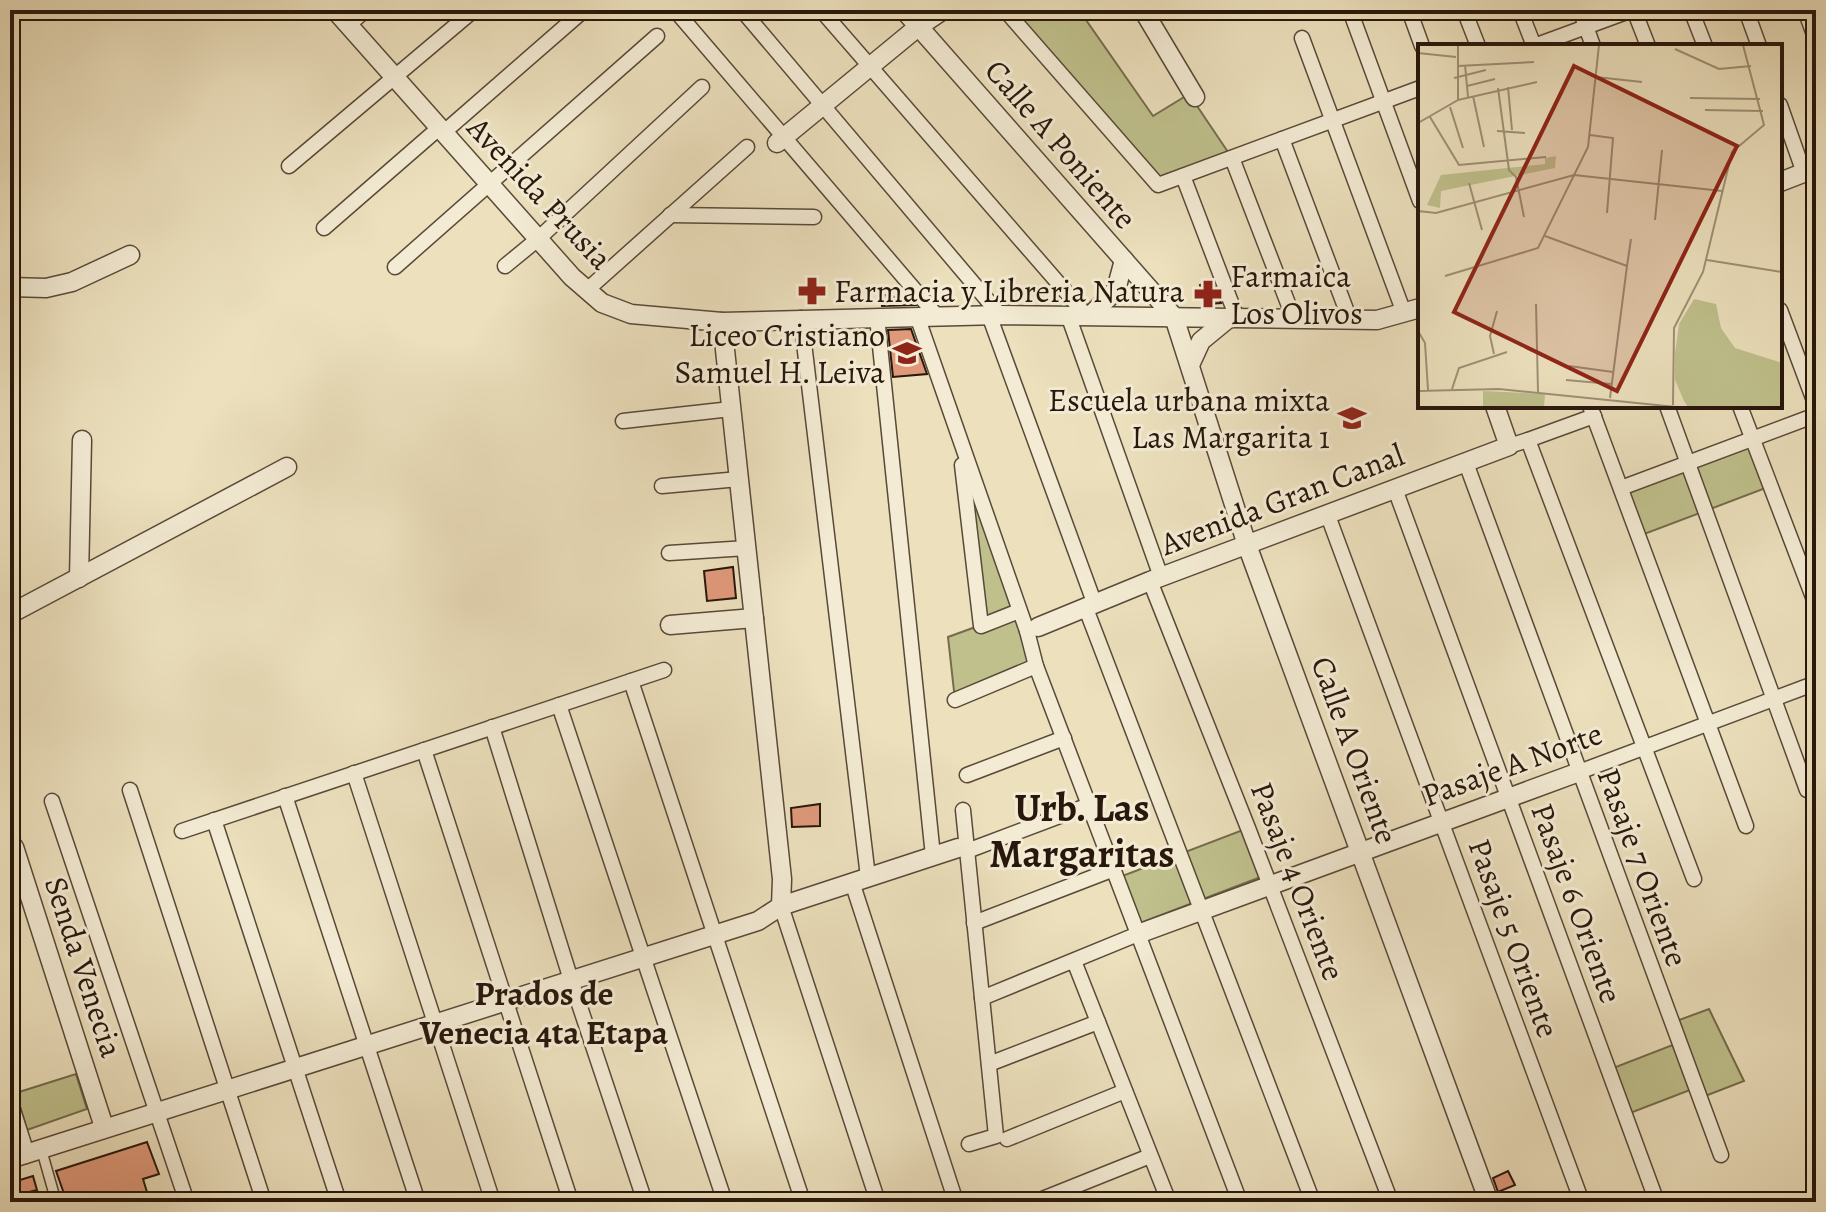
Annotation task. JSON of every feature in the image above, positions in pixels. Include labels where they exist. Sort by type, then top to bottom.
[{"type":"street","name":"Avenida Prusia","points":[[335,10],[572,277],[602,303],[631,314],[722,322],[994,315],[1377,320],[1412,310]]},
{"type":"street","points":[[348,25],[366,10]]},
{"type":"street","points":[[289,166],[474,10]]},
{"type":"street","points":[[324,228],[584,10]]},
{"type":"street","points":[[675,10],[781,140],[937,316]]},
{"type":"street","points":[[742,10],[994,315],[1090,604],[1313,1202]]},
{"type":"street","points":[[821,10],[1081,315],[1116,290],[1124,260]]},
{"type":"street","name":"Calle A Poniente","points":[[904,10],[1174,317]]},
{"type":"street","points":[[781,140],[943,10]]},
{"type":"street","points":[[1005,10],[1158,185],[1418,89]]},
{"type":"street","points":[[1143,10],[1195,97]]},
{"type":"street","points":[[1409,10],[1421,44]]},
{"type":"street","points":[[1464,10],[1477,44]]},
{"type":"street","points":[[1520,10],[1533,44]]},
{"type":"street","points":[[1580,10],[1592,44]]},
{"type":"street","points":[[1539,44],[1633,10],[1647,44]]},
{"type":"street","points":[[1691,10],[1704,44]]},
{"type":"street","points":[[1746,10],[1758,44]]},
{"type":"street","points":[[1805,10],[1816,40]]},
{"type":"street","points":[[1351,13],[1418,196]]},
{"type":"street","points":[[395,267],[657,36]]},
{"type":"street","points":[[1302,38],[1412,310]]},
{"type":"street","points":[[505,266],[702,87]]},
{"type":"street","points":[[1782,109],[1810,171],[1782,181]]},
{"type":"street","points":[[1282,139],[1350,320]]},
{"type":"street","points":[[587,290],[747,147]]},
{"type":"street","points":[[1232,158],[1294,319]]},
{"type":"street","points":[[1183,176],[1233,318],[1201,341],[1190,365]]},
{"type":"street","points":[[670,215],[814,217]]},
{"type":"street","points":[[10,287],[46,288],[72,282],[130,255]]},
{"type":"street","name":"Pasaje 4 Oriente","points":[[1081,315],[1155,579],[1391,1202]]},
{"type":"street","points":[[1782,315],[1816,406]]},
{"type":"street","points":[[917,316],[1019,611],[1032,629],[1036,666],[1240,1202]]},
{"type":"street","points":[[877,317],[933,856]]},
{"type":"street","name":"Calle A Oriente","points":[[1174,317],[1247,545],[1489,1202]]},
{"type":"street","points":[[801,318],[860,880],[956,1202]]},
{"type":"street","points":[[722,322],[782,879],[781,906],[878,1202]]},
{"type":"street","points":[[1496,408],[1509,446],[1592,411],[1746,826]]},
{"type":"street","points":[[1668,408],[1807,790]]},
{"type":"street","points":[[1741,408],[1816,605]]},
{"type":"street","points":[[623,421],[731,409]]},
{"type":"street","points":[[1621,488],[1816,415]]},
{"type":"street","points":[[959,436],[981,626],[1019,611]]},
{"type":"street","points":[[79,578],[82,440]]},
{"type":"street","points":[[1528,440],[1694,879]]},
{"type":"street","name":"Avenida Gran Canal","points":[[1032,629],[1327,513],[1509,446]]},
{"type":"street","name":"Pasaje 7 Oriente","points":[[1466,463],[1721,1155]]},
{"type":"street","points":[[10,614],[287,467]]},
{"type":"street","points":[[662,486],[739,479]]},
{"type":"street","name":"Pasaje 6 Oriente","points":[[1395,489],[1657,1202]]},
{"type":"street","name":"Pasaje 5 Oriente","points":[[1327,513],[1582,1202]]},
{"type":"street","points":[[669,553],[747,548]]},
{"type":"street","points":[[670,625],[754,618]]},
{"type":"street","points":[[955,700],[1036,666]]},
{"type":"street","points":[[182,831],[664,670]]},
{"type":"street","points":[[631,681],[803,1202]]},
{"type":"street","name":"Pasaje A Norte","points":[[1138,934],[1816,683]]},
{"type":"street","points":[[559,705],[725,1202]]},
{"type":"street","points":[[492,727],[645,1202]]},
{"type":"street","points":[[967,775],[1064,738]]},
{"type":"street","points":[[424,750],[571,1202]]},
{"type":"street","points":[[354,773],[493,1202]]},
{"type":"street","points":[[130,790],[264,1202]]},
{"type":"street","points":[[285,796],[418,1202]]},
{"type":"street","points":[[52,801],[187,1202]]},
{"type":"street","points":[[10,1107],[24,1149],[104,1127],[758,921],[781,906],[1089,805]]},
{"type":"street","points":[[963,810],[962,849],[974,923],[996,1136],[969,1144]]},
{"type":"street","points":[[214,820],[339,1202]]},
{"type":"street","name":"Senda Venecia","points":[[14,847],[104,1127]]},
{"type":"street","points":[[974,923],[1114,869]]},
{"type":"street","points":[[982,998],[1138,934]]},
{"type":"street","points":[[1074,961],[1169,1202]]},
{"type":"street","points":[[989,1064],[1098,1022]]},
{"type":"street","points":[[1007,1139],[1125,1091]]},
{"type":"street","points":[[1035,1202],[1150,1156]]},
{"type":"lane","points":[[24,1149],[54,1194],[45,1202]]},
{"type":"green space","points":[[1005,10],[1079,10],[1153,116],[1189,94],[1232,158],[1158,185]]},
{"type":"green space","points":[[959,436],[1036,666],[955,700],[948,637],[981,625]]},
{"type":"green space","points":[[1753,439],[1771,486],[1639,536],[1621,488]]},
{"type":"green space","points":[[1248,828],[1266,875],[1135,925],[1117,878]]},
{"type":"green space","points":[[1709,1009],[1744,1081],[1700,1098],[1695,1088],[1625,1115],[1608,1070],[1678,1043],[1671,1023]]},
{"type":"green space","points":[[76,1074],[87,1109],[27,1130],[16,1093]]},
{"type":"building","points":[[1212,280],[1221,303],[1207,304],[1200,285]]},
{"type":"building","points":[[880,294],[909,300],[915,305],[882,306]]},
{"type":"building","name":"Liceo Cristiano Samuel H. Leiva","points":[[911,329],[927,374],[893,377],[888,330]]},
{"type":"building","points":[[733,567],[736,598],[707,601],[704,571]]},
{"type":"building","points":[[820,804],[820,826],[792,827],[791,808]]},
{"type":"building","points":[[147,1142],[159,1174],[143,1179],[150,1202],[67,1202],[56,1171]]},
{"type":"building","points":[[1508,1171],[1515,1185],[1498,1192],[1493,1178]]},
{"type":"building","points":[[33,1176],[37,1190],[29,1192],[28,1198],[10,1202],[10,1183]]},
{"type":"place","name":"Farmacia y Libreria Natura","points":[[812,291]]},
{"type":"place","name":"Farmaica Los Olivos","points":[[1208,294]]},
{"type":"place","name":"Liceo Cristiano Samuel H. Leiva","points":[[907,353]]},
{"type":"place","name":"Escuela urbana mixta Las Margarita 1","points":[[1352,418]]},
{"type":"district","name":"Urb. Las Margaritas","points":[[1082,830]]},
{"type":"district","name":"Prados de Venecia 4ta Etapa","points":[[544,1012]]}]
